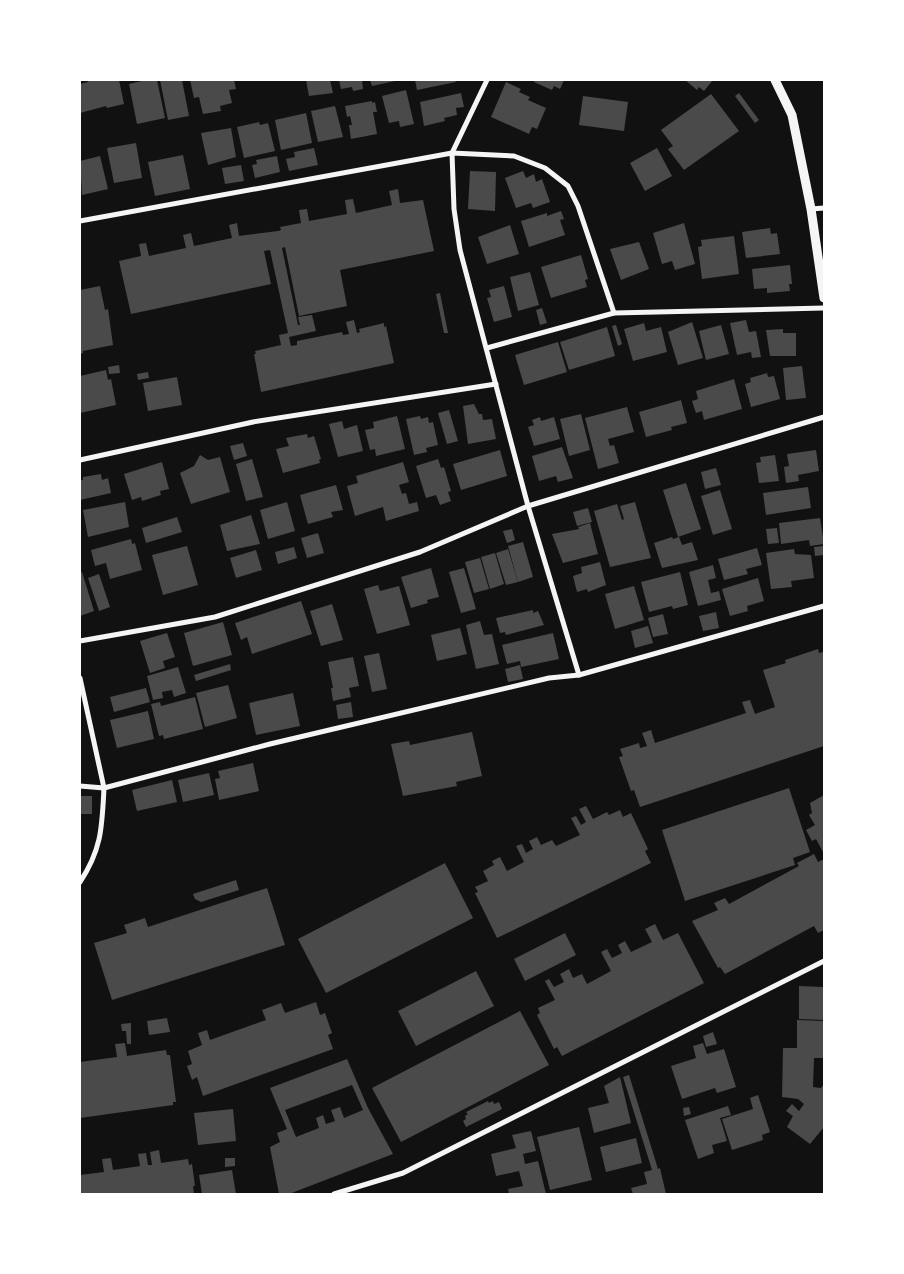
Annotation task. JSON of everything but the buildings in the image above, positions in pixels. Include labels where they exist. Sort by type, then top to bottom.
[{"type":"street","points":[[487,80],[452,153],[454,209],[460,250],[528,506],[579,675]]},
{"type":"street","points":[[775,80],[792,114],[811,209],[824,298]]},
{"type":"street","points":[[80,221],[452,153],[514,156],[544,168],[568,186],[578,206],[614,313]]},
{"type":"street","points":[[811,209],[824,208]]},
{"type":"street","points":[[487,348],[614,313],[824,308]]},
{"type":"street","points":[[80,460],[253,422],[496,384]]},
{"type":"street","points":[[80,641],[215,617],[420,552],[528,506],[824,418]]},
{"type":"street","points":[[80,786],[104,788],[270,744],[549,678],[579,675],[824,606]]},
{"type":"street","points":[[80,678],[104,788],[99,838],[93,862],[80,882]]},
{"type":"street","points":[[334,1194],[402,1173],[824,961]]}]
